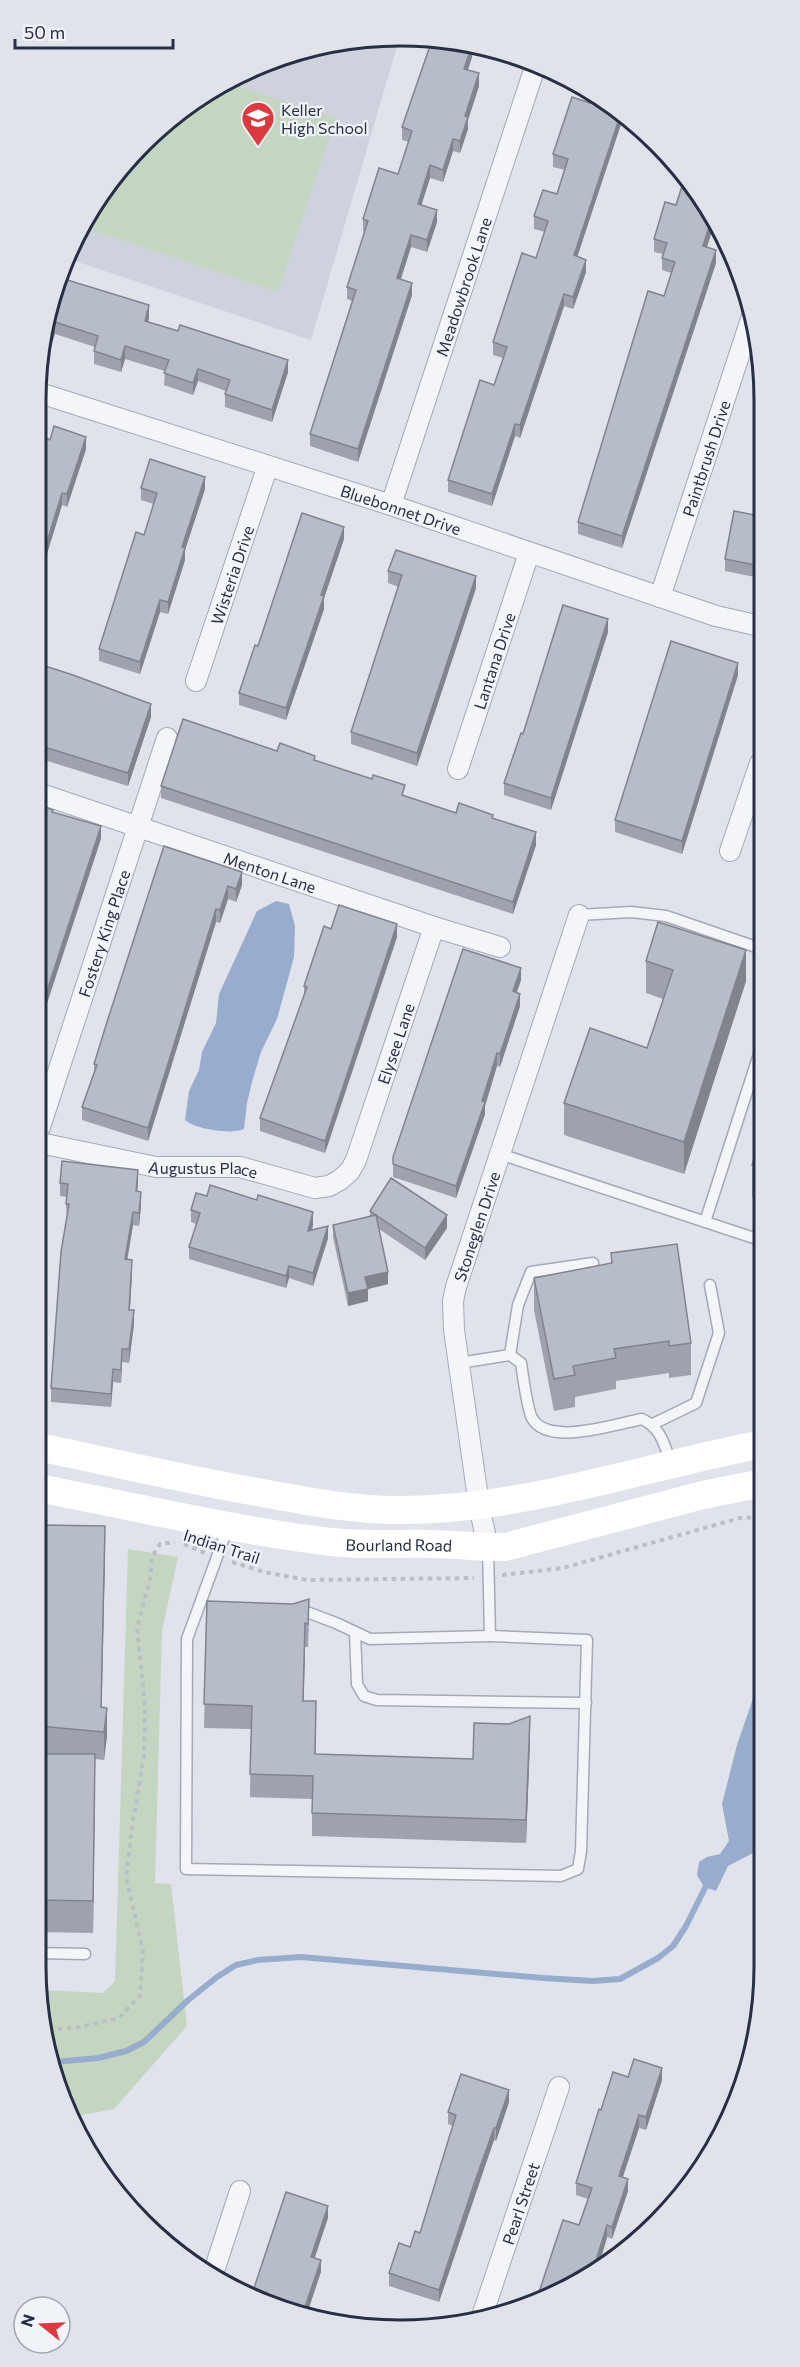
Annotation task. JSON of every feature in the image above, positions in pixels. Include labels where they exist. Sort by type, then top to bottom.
[{"type":"main road","name":"Bourland Road","points":[[46,1449],[340,1507],[402,1510],[480,1505],[550,1494],[754,1446]]},
{"type":"main road","name":"Bourland Road","points":[[46,1490],[228,1527],[332,1542],[371,1545],[433,1544],[488,1548],[505,1547],[703,1495],[754,1485]]},
{"type":"street","name":"Meadowbrook Lane","points":[[391,506],[533,72]]},
{"type":"street","name":"Paintbrush Drive","points":[[660,597],[747,331]]},
{"type":"street","name":"Bluebonnet Drive","points":[[46,395],[267,468],[391,506],[716,616],[754,625]]},
{"type":"street","name":"Wisteria Drive","points":[[196,681],[267,468]]},
{"type":"street","name":"Lantana Drive","points":[[458,769],[529,553]]},
{"type":"street","name":"Fostery King Place","points":[[46,1109],[167,738]]},
{"type":"street","points":[[730,851],[754,781]]},
{"type":"street","name":"Menton Lane","points":[[46,796],[434,927],[500,947]]},
{"type":"street","name":"Stoneglen Drive","points":[[488,1548],[454,1330],[453,1301],[579,915]]},
{"type":"street","name":"Elysee Lane","points":[[357,1160],[434,927]]},
{"type":"street","name":"Augustus Place","points":[[46,1144],[156,1167],[240,1167],[315,1188],[328,1186],[340,1180],[357,1160]]},
{"type":"street","name":"Pearl Street","points":[[484,2310],[559,2087]]},
{"type":"street","points":[[215,2268],[240,2191]]},
{"type":"lane","points":[[579,915],[631,912],[666,916],[754,946]]},
{"type":"lane","points":[[705,1222],[754,1070]]},
{"type":"lane","points":[[500,1154],[754,1238]]},
{"type":"lane","points":[[510,1355],[518,1305],[531,1272],[593,1263]]},
{"type":"lane","points":[[652,1424],[696,1403],[719,1333],[710,1285]]},
{"type":"lane","points":[[459,1363],[510,1355],[521,1363],[531,1418],[542,1428],[562,1434],[642,1419],[652,1424],[662,1435],[671,1464]]},
{"type":"lane","points":[[228,1527],[188,1639],[186,1869],[561,1876],[578,1869],[581,1851],[587,1640],[489,1636],[370,1639],[304,1611],[281,1611]]},
{"type":"lane","points":[[488,1548],[489,1636]]},
{"type":"lane","points":[[200,1608],[211,1608]]},
{"type":"lane","points":[[355,1632],[357,1684],[364,1696],[377,1700],[586,1704]]},
{"type":"lane","points":[[46,1953],[85,1954]]},
{"type":"path","name":"Indian Trail","points":[[52,2030],[81,2027],[119,2018],[140,1996],[143,1951],[126,1877],[144,1756],[145,1707],[137,1628],[150,1579],[152,1557],[160,1544],[179,1541],[199,1552],[264,1572],[307,1580],[489,1577],[563,1568],[740,1518],[754,1517]]},
{"type":"shaded area","name":"Keller High School","points":[[397,46],[311,340],[75,261],[94,223],[134,167],[167,134],[204,106],[244,83],[286,65],[331,53]]},
{"type":"green space","points":[[238,86],[336,118],[278,292],[90,230],[120,185],[150,150],[204,106]]},
{"type":"green space","points":[[128,1549],[178,1557],[162,1631],[155,1883],[171,1884],[187,2026],[114,2109],[79,2115],[65,2081],[53,2036],[47,1990],[103,1993],[115,1981]]},
{"type":"water","points":[[276,901],[289,904],[295,926],[294,957],[277,1019],[261,1052],[252,1082],[244,1129],[223,1131],[196,1126],[185,1120],[189,1091],[199,1070],[202,1052],[216,1023],[219,994],[257,911]]},
{"type":"water","points":[[754,1696],[754,1853],[728,1866],[716,1891],[704,1887],[697,1875],[699,1862],[707,1857],[720,1854],[729,1841],[722,1804],[737,1745]]},
{"type":"building","points":[[429,48],[469,53],[464,69],[479,73],[465,116],[468,117],[460,141],[453,139],[443,170],[430,165],[418,204],[437,210],[427,240],[411,235],[397,278],[412,283],[358,449],[310,434],[356,290],[347,287],[368,221],[363,219],[379,168],[398,174],[412,131],[402,127]]},
{"type":"building","points":[[572,97],[590,103],[618,122],[574,255],[586,260],[573,297],[564,294],[520,425],[515,424],[492,494],[448,480],[480,380],[494,385],[507,347],[493,342],[522,253],[536,258],[548,221],[534,216],[543,190],[557,194],[568,159],[553,154]]},
{"type":"building","points":[[682,187],[709,228],[703,246],[716,250],[622,536],[578,522],[648,291],[664,296],[675,262],[662,258],[667,243],[654,239],[665,202],[676,205]]},
{"type":"building","points":[[67,280],[149,305],[145,321],[178,331],[180,325],[288,360],[272,410],[225,394],[230,380],[198,369],[193,383],[164,373],[169,360],[125,346],[121,360],[94,351],[98,336],[55,322]]},
{"type":"building","points":[[54,426],[86,437],[67,494],[62,493],[46,545],[46,438],[50,440]]},
{"type":"building","points":[[150,459],[205,477],[182,547],[185,548],[168,602],[160,600],[140,662],[99,649],[136,532],[144,535],[157,493],[141,488]]},
{"type":"building","points":[[734,511],[754,515],[754,565],[725,559]]},
{"type":"building","points":[[302,513],[344,527],[321,595],[324,596],[286,708],[239,693],[255,645],[258,646]]},
{"type":"building","points":[[396,550],[476,576],[417,753],[351,732],[402,575],[388,571]]},
{"type":"building","points":[[563,605],[608,619],[551,798],[504,783],[521,733],[523,734]]},
{"type":"building","points":[[671,641],[738,663],[682,841],[615,820]]},
{"type":"building","points":[[46,666],[151,704],[128,773],[46,748]]},
{"type":"building","points":[[183,719],[277,751],[280,743],[315,756],[314,760],[372,779],[373,775],[405,785],[402,795],[456,813],[459,803],[493,815],[492,818],[536,832],[513,902],[161,786]]},
{"type":"building","points":[[46,808],[53,810],[52,812],[101,826],[46,994]]},
{"type":"building","points":[[164,846],[242,872],[236,889],[228,886],[220,910],[216,909],[148,1128],[82,1107]]},
{"type":"building","points":[[339,905],[397,924],[325,1141],[260,1118],[307,987],[304,986],[324,926],[331,929]]},
{"type":"building","points":[[658,922],[746,950],[684,1142],[564,1103],[590,1028],[647,1048],[673,970],[646,961]]},
{"type":"building","points":[[463,949],[521,968],[513,991],[520,994],[500,1054],[497,1053],[482,1101],[485,1102],[456,1186],[393,1164],[393,1157]]},
{"type":"building","points":[[62,1161],[138,1170],[136,1191],[141,1192],[139,1213],[133,1212],[125,1259],[132,1260],[129,1310],[134,1310],[129,1349],[122,1349],[121,1370],[113,1369],[111,1394],[51,1388],[61,1252],[69,1204],[66,1204],[68,1184],[60,1183]]},
{"type":"building","points":[[391,1178],[447,1215],[425,1248],[370,1211]]},
{"type":"building","points":[[210,1185],[257,1200],[258,1195],[313,1212],[308,1231],[328,1226],[313,1273],[289,1266],[286,1276],[189,1247],[200,1213],[191,1210],[196,1193],[207,1196]]},
{"type":"building","points":[[376,1215],[388,1272],[365,1277],[368,1289],[348,1293],[333,1225]]},
{"type":"building","points":[[677,1244],[691,1343],[669,1346],[669,1341],[614,1349],[616,1358],[573,1366],[575,1375],[554,1379],[534,1278],[612,1263],[611,1253]]},
{"type":"building","points":[[46,1525],[105,1526],[101,1707],[107,1708],[104,1732],[46,1727]]},
{"type":"building","points":[[309,1599],[308,1624],[305,1623],[303,1701],[316,1701],[315,1754],[473,1759],[474,1723],[509,1724],[530,1716],[526,1820],[312,1813],[313,1776],[250,1774],[252,1706],[204,1704],[207,1601],[293,1604]]},
{"type":"building","points":[[46,1754],[95,1754],[93,1901],[46,1900]]},
{"type":"building","points":[[634,2059],[662,2068],[646,2117],[639,2115],[619,2176],[628,2179],[612,2227],[607,2225],[596,2261],[539,2292],[563,2220],[579,2225],[592,2188],[576,2183],[613,2072],[628,2077]]},
{"type":"building","points":[[461,2074],[509,2090],[475,2181],[439,2290],[389,2273],[399,2243],[410,2247],[415,2231],[420,2233],[456,2115],[448,2112]]},
{"type":"building","points":[[286,2192],[328,2206],[311,2257],[321,2260],[305,2307],[254,2289]]},
{"type":"waterway","points":[[60,2062],[98,2058],[126,2051],[144,2042],[187,2001],[217,1977],[236,1965],[258,1960],[301,1957],[543,1978],[593,1981],[620,1979],[658,1958],[673,1946],[686,1926],[709,1880]]},
{"type":"place","name":"Keller High School","points":[[258,147]]}]
